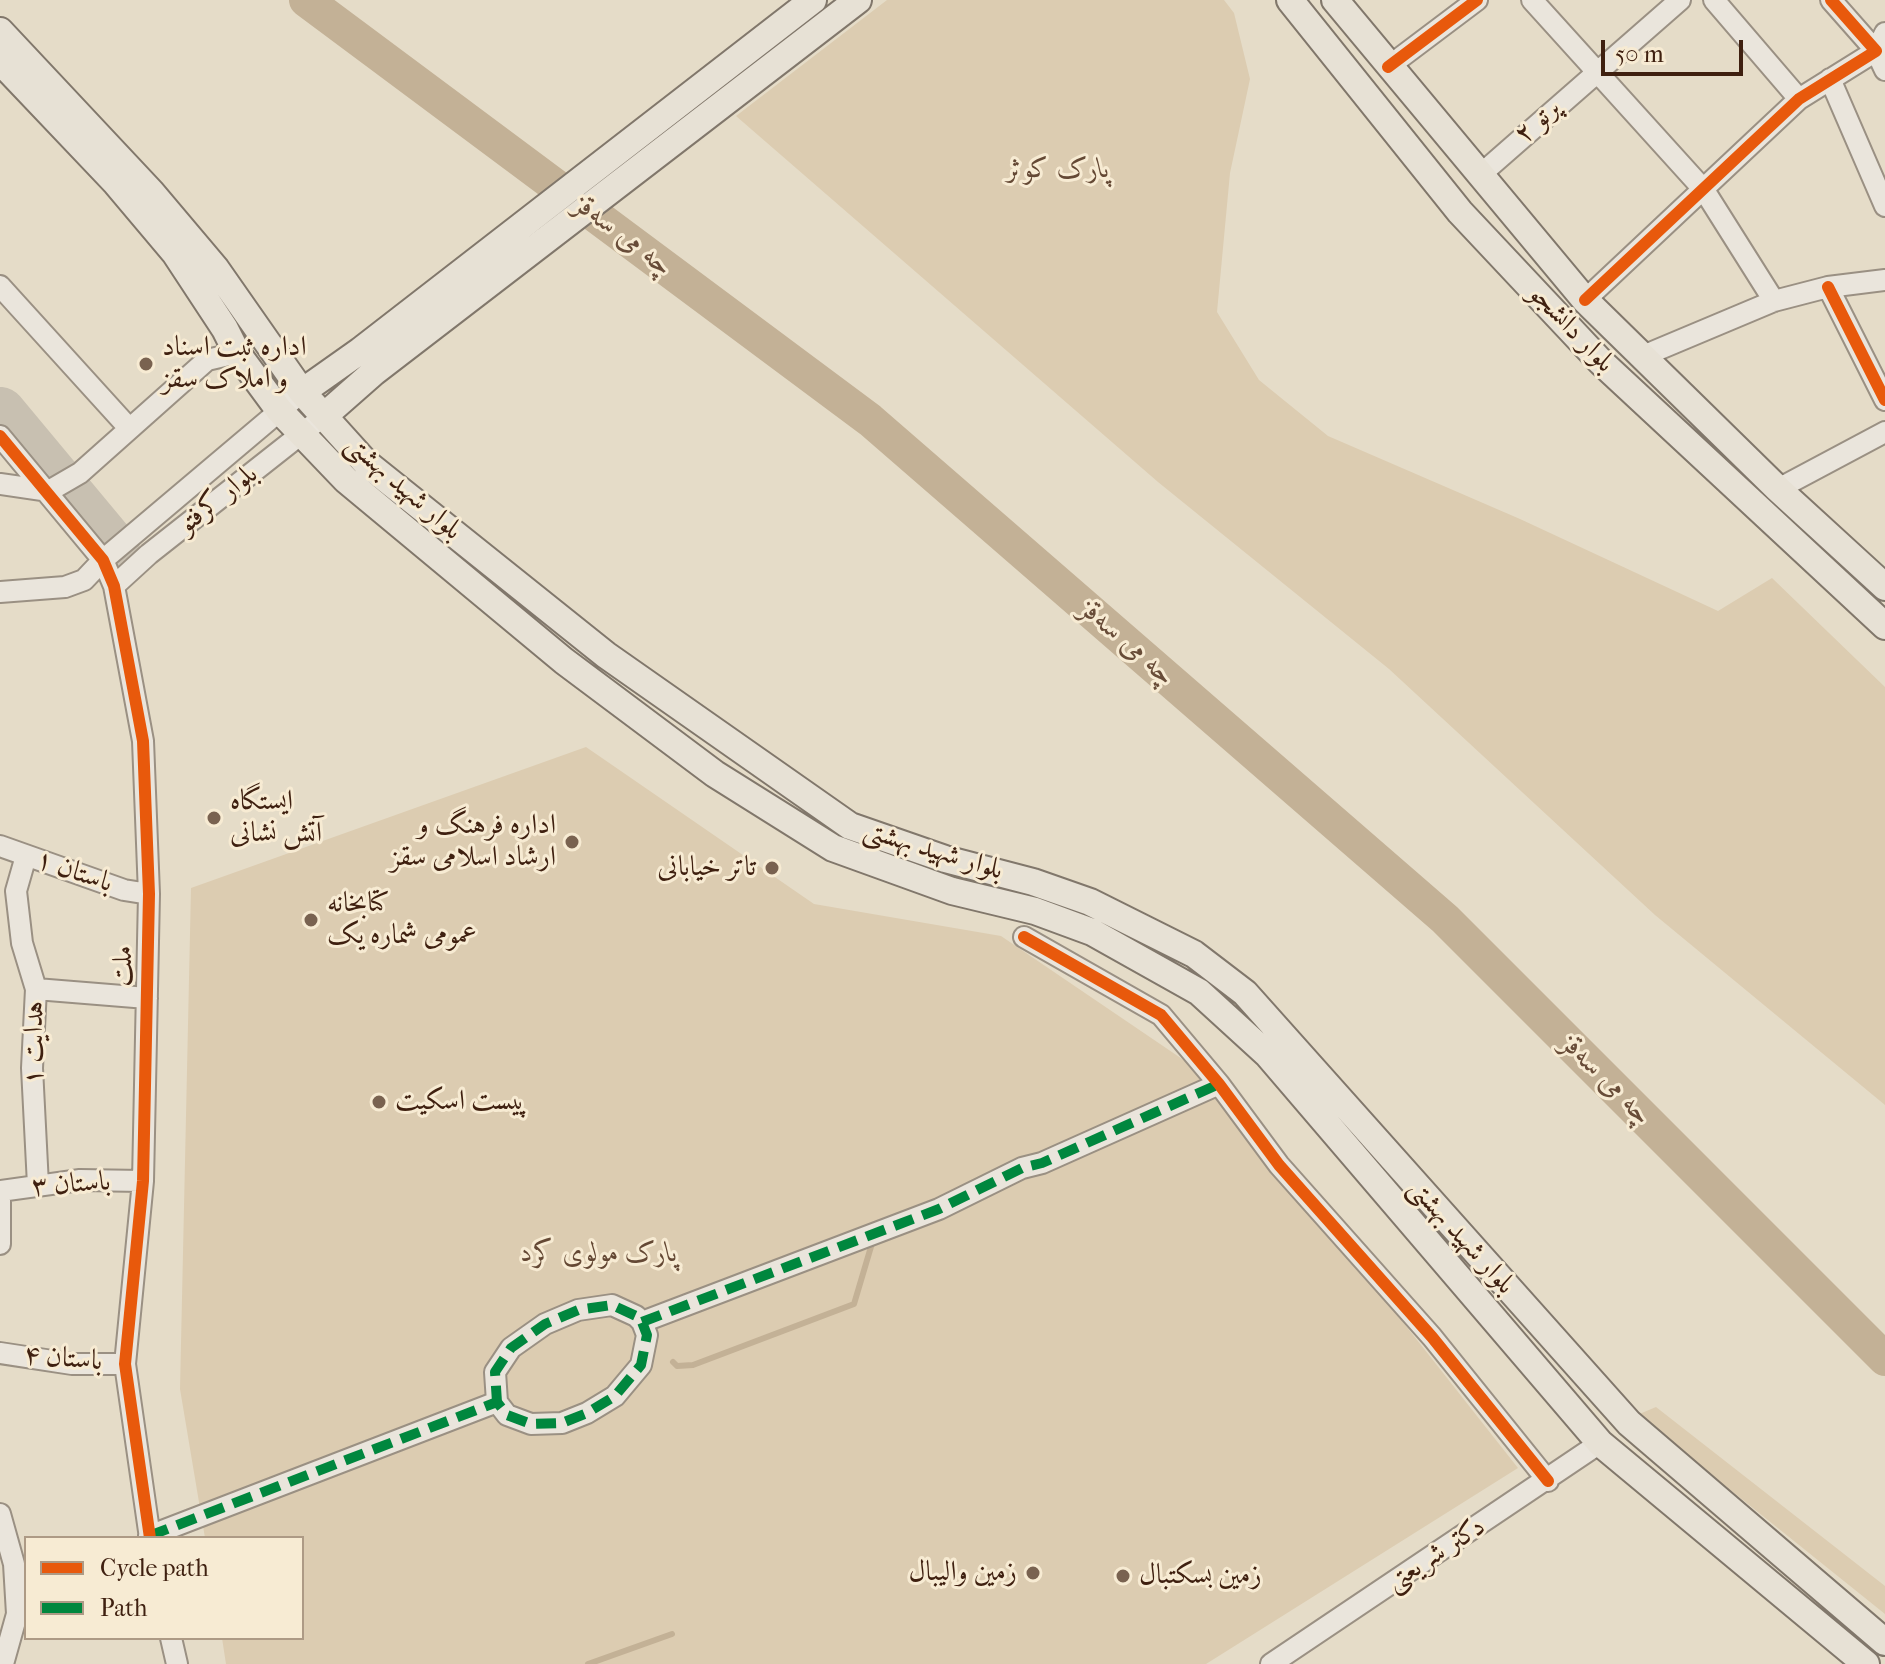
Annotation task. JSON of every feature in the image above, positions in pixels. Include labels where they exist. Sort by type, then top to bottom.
[{"type":"main road","points":[[324,416],[367,362],[813,0]]},
{"type":"main road","name":"بلوار دانشجو","points":[[1290,0],[1460,212],[1601,362],[1885,626]]},
{"type":"main road","name":"بلوار دانشجو","points":[[1335,0],[1585,300],[1778,489],[1885,587]]},
{"type":"main road","points":[[302,392],[367,362],[856,2]]},
{"type":"main road","name":"بلوار شهید بهشتی","points":[[0,31],[151,192],[216,269],[302,392],[366,463],[606,655],[850,826],[945,859],[1033,882],[1090,902],[1194,954],[1245,993],[1629,1423],[1885,1642]]},
{"type":"main road","name":"بلوار شهید بهشتی","points":[[0,61],[116,183],[175,253],[225,329],[237,353],[279,410],[346,480],[564,661],[715,774],[833,848],[952,891],[1035,911],[1092,932],[1199,992],[1268,1055],[1600,1443],[1866,1664]]},
{"type":"main road","points":[[1601,362],[1621,337]]},
{"type":"main road","points":[[1600,1443],[1629,1423]]},
{"type":"street","points":[[1388,67],[1477,0]]},
{"type":"street","points":[[1532,0],[1704,190],[1774,301]]},
{"type":"street","name":"پرتو ۲","points":[[1480,175],[1596,70],[1680,0]]},
{"type":"street","points":[[1714,0],[1799,99]]},
{"type":"street","points":[[1831,0],[1880,42],[1885,70]]},
{"type":"street","points":[[1585,300],[1799,99],[1880,42]]},
{"type":"street","points":[[1830,79],[1885,206]]},
{"type":"street","points":[[1643,356],[1774,301],[1828,287],[1885,280]]},
{"type":"street","points":[[0,286],[128,427]]},
{"type":"street","points":[[1828,287],[1885,400]]},
{"type":"street","points":[[0,484],[49,491],[80,473],[128,427],[207,360],[237,353]]},
{"type":"street","points":[[0,592],[65,587],[84,580],[103,560],[302,392]]},
{"type":"street","name":"بلوار کرفتو","points":[[114,586],[149,554],[324,416]]},
{"type":"street","points":[[1778,489],[1885,432]]},
{"type":"street","name":"ملت","points":[[0,436],[49,491],[103,560],[114,586],[143,741],[149,894],[143,1181],[125,1364],[149,1536]]},
{"type":"street","name":"باستان ۱","points":[[0,846],[124,890],[149,894]]},
{"type":"street","name":"هدایت ۱","points":[[26,856],[16,891],[22,943],[36,989],[32,1068],[38,1185]]},
{"type":"street","points":[[1024,937],[1161,1015],[1219,1084],[1279,1165],[1432,1337],[1548,1481]]},
{"type":"street","points":[[0,946],[22,943]]},
{"type":"street","points":[[36,989],[147,998]]},
{"type":"street","points":[[642,1322],[939,1209],[1022,1168],[1042,1163],[1219,1084]]},
{"type":"street","name":"باستان ۳","points":[[0,1191],[80,1180],[143,1181]]},
{"type":"street","points":[[0,1191],[0,1244]]},
{"type":"street","points":[[612,1305],[642,1322],[647,1335],[641,1365],[615,1396],[587,1413],[562,1423],[531,1424],[507,1415],[497,1402],[495,1372],[511,1348],[545,1324],[578,1310],[612,1305]]},
{"type":"street","name":"باستان ۴","points":[[0,1353],[72,1364],[125,1364]]},
{"type":"street","points":[[152,1536],[497,1402]]},
{"type":"street","name":"دکتر شریعتی","points":[[1271,1664],[1548,1481],[1600,1443]]},
{"type":"street","points":[[0,1514],[14,1564],[17,1614],[3,1664]]},
{"type":"street","points":[[171,1640],[177,1664]]},
{"type":"green space","name":"پارک کوثر","points":[[887,0],[1224,0],[1234,13],[1250,79],[1230,173],[1217,312],[1259,380],[1328,436],[1520,519],[1718,611],[1772,578],[1885,687],[1885,1105],[1655,915],[1389,669],[1158,482],[736,116]]},
{"type":"green space","name":"پارک مولوی کرد","points":[[586,747],[814,904],[1001,936],[1219,1084],[1279,1165],[1518,1468],[1206,1664],[226,1664],[222,1640],[304,1640],[304,1536],[205,1536],[180,1389],[191,888]]},
{"type":"green space","points":[[1656,1407],[1885,1586],[1885,1614],[1637,1415]]},
{"type":"waterway","name":"چە می سەقز","points":[[306,0],[870,420],[1445,919],[1885,1359]]},
{"type":"waterway","points":[[673,1362],[677,1366],[693,1365],[854,1304],[873,1240]]},
{"type":"waterway","points":[[588,1664],[672,1634]]},
{"type":"taxiway","points":[[0,413],[114,550]]},
{"type":"marked path","points":[[642,1322],[939,1209],[1022,1168],[1042,1163],[1219,1084]]},
{"type":"marked path","points":[[149,1536],[497,1402],[507,1415],[531,1424],[562,1423],[587,1413],[615,1396],[641,1365],[647,1335],[642,1322],[612,1305],[578,1310],[545,1324],[511,1348],[495,1372],[497,1402]]},
{"type":"cycle path","points":[[1388,67],[1477,0]]},
{"type":"cycle path","points":[[1585,300],[1799,99],[1876,51],[1831,0]]},
{"type":"cycle path","points":[[1828,287],[1885,400]]},
{"type":"cycle path","points":[[0,436],[103,560],[114,586],[143,741],[149,894],[143,1181],[125,1364],[150,1536]]},
{"type":"cycle path","points":[[1024,937],[1161,1015],[1219,1084],[1279,1165],[1432,1337],[1548,1481]]},
{"type":"place","name":"اداره ثبت اسناد و املاک سقز","points":[[146,364]]},
{"type":"place","name":"ایستگاه آتش نشانی","points":[[214,818]]},
{"type":"place","name":"اداره فرهنگ و ارشاد اسلامی سقز","points":[[572,842]]},
{"type":"place","name":"تاتر خیابانی","points":[[772,868]]},
{"type":"place","name":"کتابخانه عمومی شماره یک","points":[[311,920]]},
{"type":"place","name":"پیست اسکیت","points":[[379,1102]]},
{"type":"place","name":"زمین والیبال","points":[[1033,1573]]},
{"type":"place","name":"زمین بسکتبال","points":[[1123,1576]]}]
